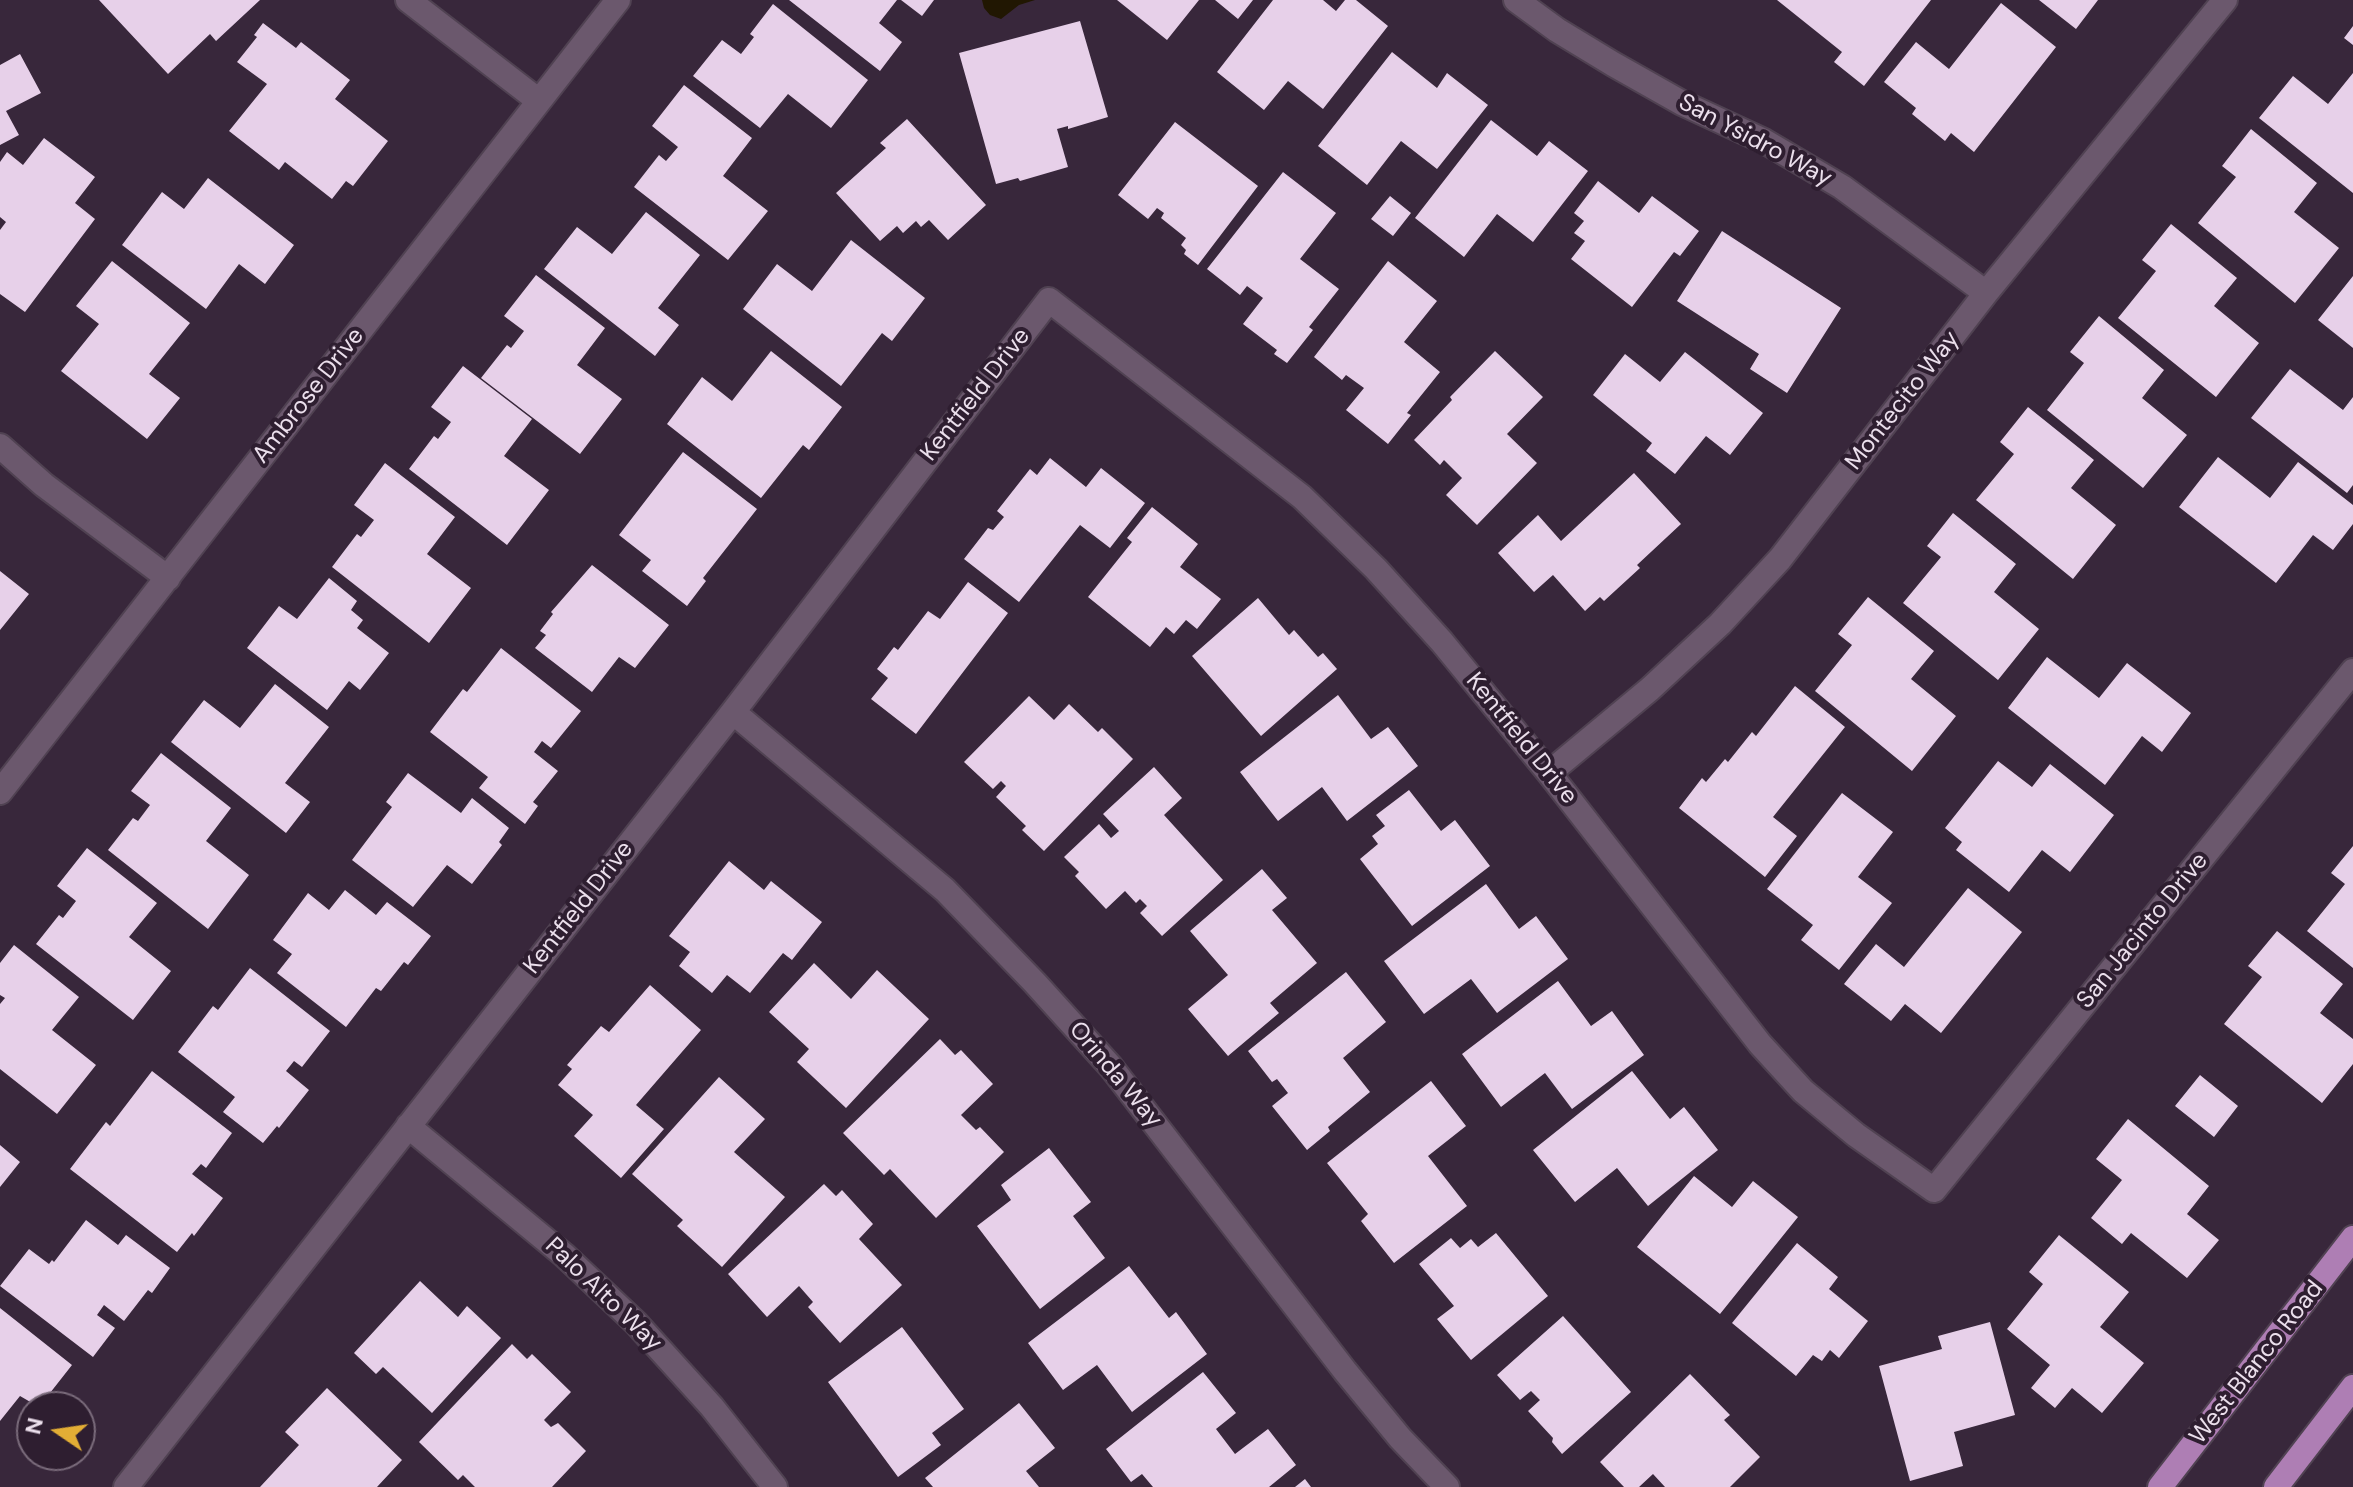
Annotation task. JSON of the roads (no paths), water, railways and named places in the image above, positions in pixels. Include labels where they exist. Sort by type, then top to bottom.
[{"type":"main road","name":"West Blanco Road","points":[[2160,1487],[2353,1238]]},
{"type":"main road","points":[[2276,1487],[2353,1387]]},
{"type":"street","points":[[408,0],[539,101]]},
{"type":"street","name":"Ambrose Drive","points":[[0,792],[618,0]]},
{"type":"street","name":"San Ysidro Way","points":[[1516,0],[1557,30],[1613,64],[1682,103],[1764,141],[1842,187],[1986,293]]},
{"type":"street","name":"Montecito Way","points":[[1549,773],[1660,680],[1720,624],[1780,559],[1986,293],[2225,0]]},
{"type":"street","name":"Kentfield Drive","points":[[126,1487],[733,712],[1049,300],[1302,497],[1376,569],[1414,610],[1549,773],[1760,1044],[1803,1091],[1856,1135],[1934,1190]]},
{"type":"street","points":[[0,446],[44,485],[168,578]]},
{"type":"street","name":"San Jacinto Drive","points":[[1934,1190],[2353,671]]},
{"type":"street","name":"Orinda Way","points":[[733,712],[945,890],[1035,983],[1111,1067],[1345,1371],[1400,1438],[1447,1487]]},
{"type":"street","name":"Palo Alto Way","points":[[408,1126],[564,1255],[636,1323],[712,1407],[775,1487]]}]
